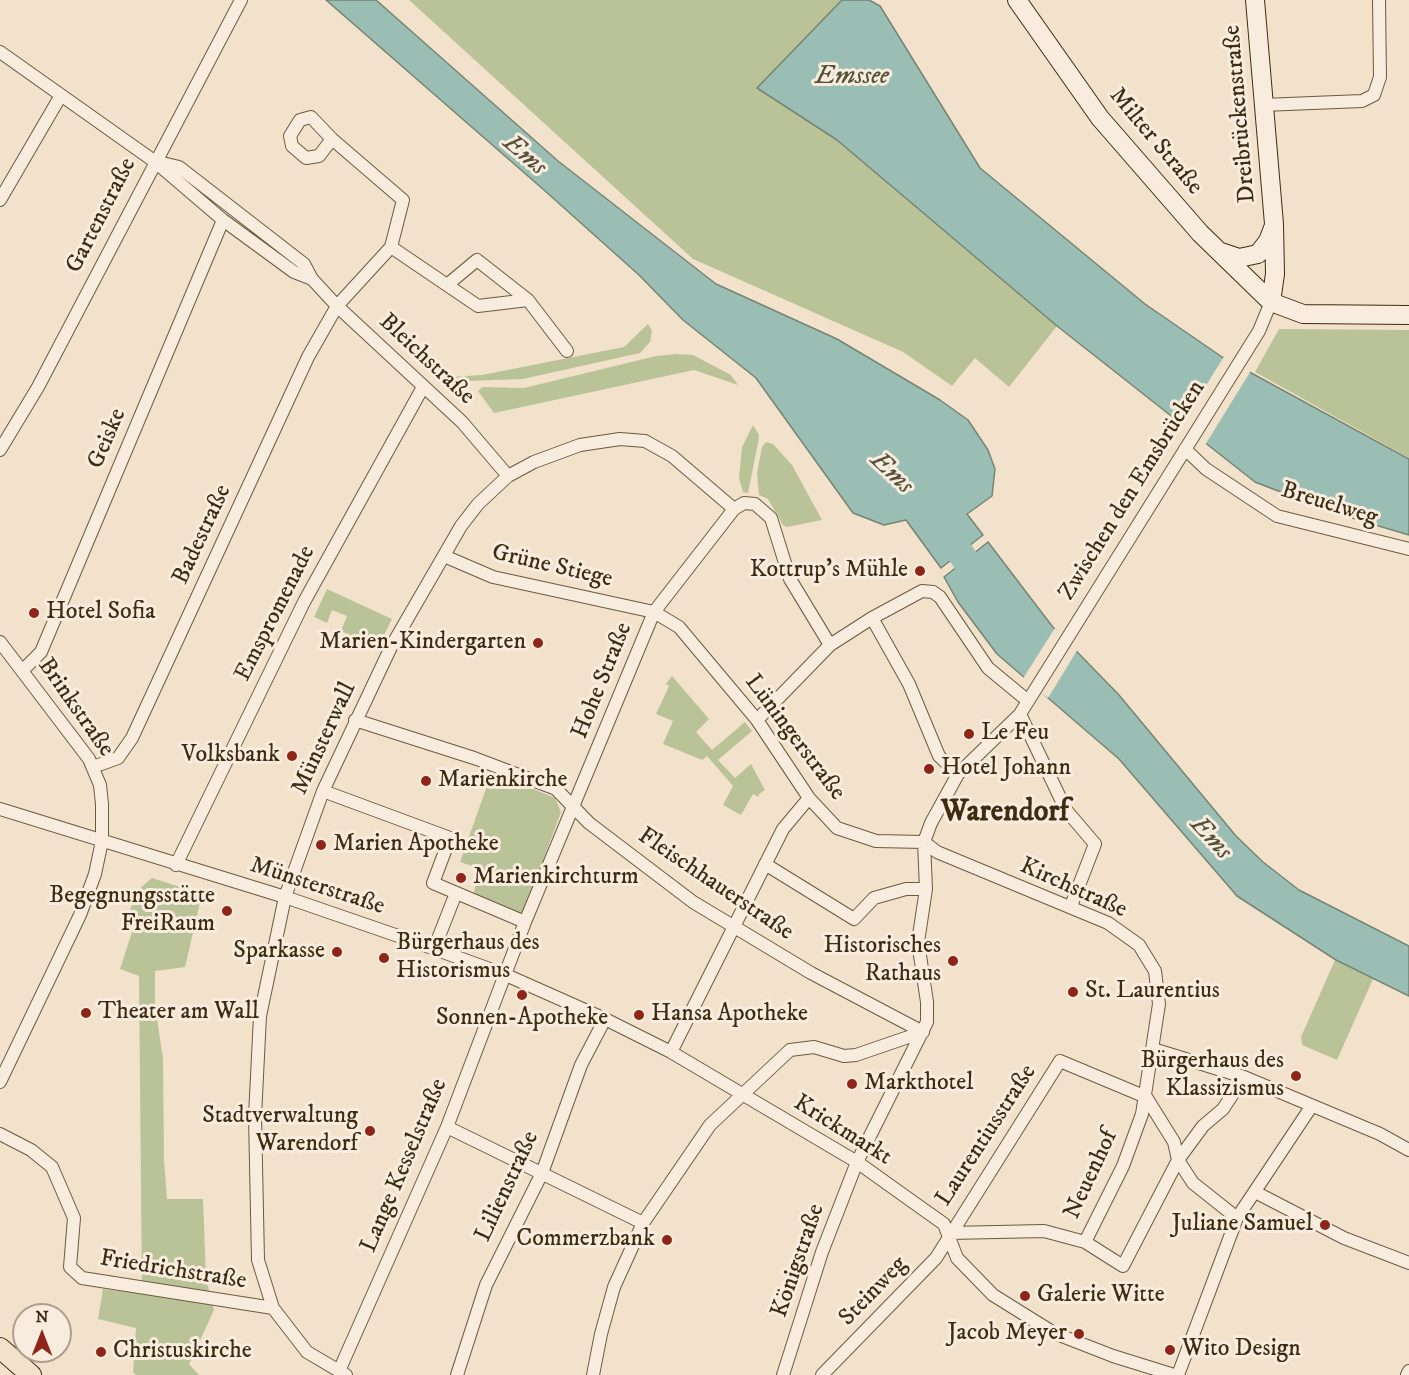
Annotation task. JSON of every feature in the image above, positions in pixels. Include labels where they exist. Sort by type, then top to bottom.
[{"type":"main road","points":[[0,1348],[32,1375]]},
{"type":"street","name":"Gartenstraße","points":[[0,450],[38,387],[154,161],[241,0]]},
{"type":"street","name":"Milter Straße","points":[[1017,0],[1100,118],[1200,233],[1271,302]]},
{"type":"street","name":"Dreibrückenstraße","points":[[1255,0],[1274,224],[1275,274],[1271,302]]},
{"type":"street","points":[[1263,105],[1362,100],[1374,95],[1380,76],[1380,0]]},
{"type":"street","name":"Bleichstraße","points":[[0,52],[60,97],[154,161],[223,220],[294,272],[312,279]]},
{"type":"street","points":[[0,200],[60,97]]},
{"type":"street","points":[[332,139],[403,201],[391,246],[478,306],[528,300]]},
{"type":"street","name":"Bleichstraße","points":[[154,161],[180,167],[304,264],[312,279],[337,306],[462,422],[508,476]]},
{"type":"street","name":"Geiske","points":[[23,670],[42,652],[223,220]]},
{"type":"street","name":"Dreibrückenstraße","points":[[1221,252],[1239,258],[1258,254],[1268,241],[1274,224]]},
{"type":"street","name":"Badestraße","points":[[93,767],[118,758],[132,738],[308,357],[337,306],[391,246]]},
{"type":"street","points":[[447,285],[477,260],[528,300],[567,351]]},
{"type":"street","points":[[1271,302],[1303,314],[1409,315]]},
{"type":"street","name":"Zwischen den Emsbrücken","points":[[924,842],[958,774],[1020,714],[1032,696],[1259,331],[1271,302]]},
{"type":"street","name":"Emspromenade","points":[[176,865],[304,602],[423,387]]},
{"type":"street","name":"Münsterwall","points":[[273,1308],[258,1260],[255,1116],[260,1016],[285,897],[323,791],[355,720],[391,648],[461,526],[478,504],[508,476],[534,462],[580,445],[620,439],[645,441],[672,456],[734,509]]},
{"type":"street","name":"Breuelweg","points":[[1185,449],[1206,469],[1277,516],[1409,549]]},
{"type":"street","points":[[734,509],[744,503],[755,504],[771,518],[790,579],[830,645]]},
{"type":"street","name":"Hohe Straße","points":[[506,975],[525,922],[654,612],[734,509]]},
{"type":"street","name":"Grüne Stiege","points":[[444,556],[493,577],[654,612]]},
{"type":"street","points":[[757,720],[830,645],[914,594],[933,592],[940,597],[988,668],[1032,696]]},
{"type":"street","name":"Lüningerstraße","points":[[654,612],[679,627],[757,720],[809,798],[837,828],[858,837],[876,841],[924,842]]},
{"type":"street","points":[[872,618],[909,684],[939,756],[958,774]]},
{"type":"street","name":"Brinkstraße","points":[[0,642],[93,767],[100,785],[102,804],[102,841],[95,874],[77,923],[0,1082]]},
{"type":"street","points":[[1020,714],[1066,810],[1095,844],[1071,906]]},
{"type":"street","name":"Fleischhauerstraße","points":[[355,720],[474,758],[556,789],[598,830],[693,902],[811,973],[923,1032]]},
{"type":"street","points":[[323,791],[450,838],[433,883],[525,922]]},
{"type":"street","points":[[671,1052],[783,829],[809,798]]},
{"type":"street","name":"Münsterstraße","points":[[0,809],[285,897],[506,975],[671,1052],[741,1094]]},
{"type":"street","name":"Kirchstraße","points":[[924,842],[937,852],[1108,923],[1139,945],[1155,971],[1159,1004],[1146,1097]]},
{"type":"street","name":"Königstraße","points":[[783,1375],[822,1252],[857,1162],[923,1032],[927,1002],[920,957],[920,928],[926,889],[924,842]]},
{"type":"street","points":[[765,864],[854,919],[874,898],[906,889],[926,889]]},
{"type":"street","points":[[434,949],[456,893]]},
{"type":"street","name":"Lange Kesselstraße","points":[[342,1373],[447,1127],[506,975]]},
{"type":"street","name":"Lilienstraße","points":[[457,1375],[486,1285],[542,1173],[581,1065],[604,1019]]},
{"type":"street","points":[[593,1375],[614,1287],[643,1223],[710,1125],[790,1050],[814,1047],[844,1056],[856,1055],[923,1032]]},
{"type":"street","points":[[1153,1049],[1244,1077],[1380,1134],[1409,1150]]},
{"type":"street","name":"Laurentiusstraße","points":[[949,1233],[1060,1061],[1146,1097]]},
{"type":"street","points":[[1085,1242],[1123,1266],[1178,1160],[1203,1126],[1223,1109],[1244,1077]]},
{"type":"street","name":"Krickmarkt","points":[[741,1094],[857,1162],[944,1224],[949,1233]]},
{"type":"street","points":[[1146,1097],[1174,1142],[1178,1160],[1193,1183],[1237,1218]]},
{"type":"street","name":"Neuenhof","points":[[949,1233],[1044,1231],[1085,1242],[1123,1166],[1146,1097]]},
{"type":"street","points":[[949,1233],[957,1258],[993,1295],[1054,1333],[1113,1356],[1176,1375],[1237,1218],[1311,1107]]},
{"type":"street","points":[[447,1127],[643,1223]]},
{"type":"street","name":"Friedrichstraße","points":[[0,1134],[31,1150],[52,1167],[74,1218],[70,1267],[81,1278],[273,1308]]},
{"type":"street","points":[[1255,1192],[1344,1238],[1409,1263]]},
{"type":"street","name":"Steinweg","points":[[822,1375],[936,1258],[949,1233]]},
{"type":"street","points":[[273,1308],[307,1352],[342,1373]]},
{"type":"green space","points":[[409,0],[842,0],[757,88],[837,140],[1057,326],[1009,387],[975,358],[952,386],[903,352],[693,259]]},
{"type":"green space","points":[[648,324],[652,331],[650,342],[640,353],[523,379],[441,382],[437,378],[482,375],[624,347]]},
{"type":"green space","points":[[1279,329],[1409,330],[1409,458],[1255,372]]},
{"type":"green space","points":[[693,355],[731,375],[738,385],[694,370],[494,413],[478,391],[483,387],[524,388],[656,356]]},
{"type":"green space","points":[[753,425],[759,435],[748,493],[743,492],[739,478],[742,447]]},
{"type":"green space","points":[[766,442],[773,444],[792,465],[822,520],[787,527],[783,525],[768,499],[759,495],[757,473],[762,447]]},
{"type":"green space","points":[[327,589],[392,619],[378,647],[341,631],[347,616],[332,610],[327,623],[314,617]]},
{"type":"green space","points":[[672,676],[709,719],[696,732],[712,750],[745,722],[752,731],[718,760],[735,778],[751,764],[765,790],[759,794],[759,797],[753,794],[741,815],[723,805],[733,786],[707,756],[702,760],[663,744],[673,721],[656,714],[669,686],[666,684]]},
{"type":"green space","points":[[492,772],[555,798],[561,812],[523,914],[474,894],[478,868],[460,862]]},
{"type":"green space","points":[[152,878],[202,894],[185,967],[155,971],[155,1005],[163,1059],[164,1160],[167,1199],[203,1199],[206,1279],[214,1310],[189,1364],[199,1375],[136,1375],[133,1372],[136,1328],[98,1319],[103,1289],[142,1294],[139,976],[120,969],[137,917],[129,913],[137,891]]},
{"type":"green space","points":[[1335,960],[1373,979],[1337,1060],[1302,1045],[1301,1037]]},
{"type":"water","points":[[326,0],[376,0],[558,161],[716,284],[837,339],[940,400],[968,420],[988,450],[995,469],[992,496],[967,514],[983,535],[941,568],[906,520],[884,525],[853,513],[756,378],[683,320],[639,275]]},
{"type":"water","name":"Emssee","points":[[842,0],[869,0],[880,6],[980,168],[1145,304],[1222,357],[1409,459],[1409,535],[1335,513],[1255,482],[1057,326],[837,140],[757,88]]},
{"type":"water","points":[[988,542],[1052,626],[1119,695],[1236,836],[1263,862],[1299,890],[1409,946],[1409,996],[1336,960],[1237,896],[1119,759],[997,654],[958,602],[944,577]]},
{"type":"pier","points":[[1225,355],[1252,369],[1205,445],[1180,427]]},
{"type":"pier","points":[[1055,628],[1078,649],[1048,698],[1022,680]]},
{"type":"waterway","name":"Ems","points":[[940,522],[985,590]]},
{"type":"place","name":"Kottrup's Mühle","points":[[920,571]]},
{"type":"place","name":"Hotel Sofia","points":[[34,613]]},
{"type":"place","name":"Marien-Kindergarten","points":[[538,643]]},
{"type":"place","name":"Le Feu","points":[[969,734]]},
{"type":"place","name":"Volksbank","points":[[292,756]]},
{"type":"place","name":"Hotel Johann","points":[[929,769]]},
{"type":"place","name":"Marienkirche","points":[[426,781]]},
{"type":"place","name":"Marien Apotheke","points":[[321,845]]},
{"type":"place","name":"Marienkirchturm","points":[[461,878]]},
{"type":"place","name":"Begegnungsstätte FreiRaum","points":[[227,911]]},
{"type":"place","name":"Sparkasse","points":[[337,952]]},
{"type":"place","name":"Bürgerhaus des Historismus","points":[[384,958]]},
{"type":"place","name":"Historisches Rathaus","points":[[953,961]]},
{"type":"place","name":"St. Laurentius","points":[[1073,992]]},
{"type":"place","name":"Sonnen-Apotheke","points":[[522,995]]},
{"type":"place","name":"Theater am Wall","points":[[86,1013]]},
{"type":"place","name":"Hansa Apotheke","points":[[639,1015]]},
{"type":"place","name":"Bürgerhaus des Klassizismus","points":[[1296,1076]]},
{"type":"place","name":"Markthotel","points":[[852,1084]]},
{"type":"place","name":"Stadtverwaltung Warendorf","points":[[370,1131]]},
{"type":"place","name":"Juliane Samuel","points":[[1325,1225]]},
{"type":"place","name":"Commerzbank","points":[[667,1240]]},
{"type":"place","name":"Galerie Witte","points":[[1025,1296]]},
{"type":"place","name":"Jacob Meyer","points":[[1079,1334]]},
{"type":"place","name":"Wito Design","points":[[1170,1350]]},
{"type":"place","name":"Christuskirche","points":[[101,1352]]},
{"type":"district","name":"Warendorf","points":[[1005,814]]}]
